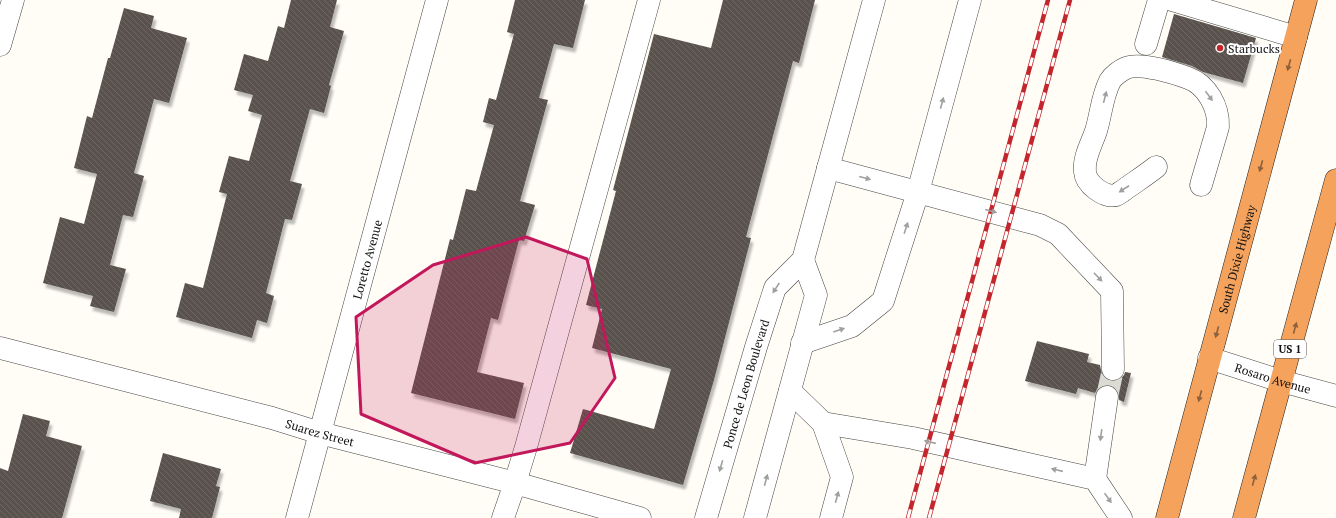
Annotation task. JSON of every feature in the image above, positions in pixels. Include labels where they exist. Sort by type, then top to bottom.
[{"type":"highway","name":"South Dixie Highway","points":[[1168,518],[1306,0]]},
{"type":"highway","name":"US 1","points":[[1244,518],[1335,186]]},
{"type":"street","points":[[0,45],[12,0]]},
{"type":"street","name":"Loretto Avenue","points":[[296,518],[437,0]]},
{"type":"street","points":[[503,518],[515,483],[649,0]]},
{"type":"street","name":"Ponce de Leon Boulevard","points":[[706,518],[756,347],[775,288],[803,260],[874,0]]},
{"type":"street","points":[[802,343],[852,326],[883,301],[918,192],[970,0]]},
{"type":"street","points":[[1146,44],[1159,0]]},
{"type":"street","points":[[1172,0],[1296,37]]},
{"type":"street","points":[[1156,167],[1116,195],[1105,194],[1096,189],[1088,180],[1085,172],[1086,161],[1111,79],[1126,68],[1133,66],[1143,65],[1189,78],[1201,86],[1215,106],[1218,117],[1218,127],[1201,184]]},
{"type":"street","points":[[828,168],[1040,225],[1058,234],[1112,291],[1113,369]]},
{"type":"street","points":[[756,518],[816,295],[803,260]]},
{"type":"street","name":"Suarez Street","points":[[0,348],[272,418],[320,433],[515,483],[640,518]]},
{"type":"street","name":"Rosaro Avenue","points":[[1210,358],[1281,381],[1336,396]]},
{"type":"street","points":[[790,391],[823,423],[842,477],[831,518]]},
{"type":"street","points":[[1095,479],[1107,397]]},
{"type":"street","points":[[823,423],[913,438],[1095,479],[1122,518]]},
{"type":"highlighted area","points":[[526,237],[587,259],[615,378],[570,443],[475,463],[361,414],[356,317],[433,265]]},
{"type":"building","points":[[291,0],[337,0],[330,27],[344,31],[329,85],[331,86],[324,113],[310,109],[290,181],[302,184],[292,220],[285,219],[266,293],[274,296],[267,323],[257,320],[252,338],[176,317],[185,283],[203,288],[227,194],[219,192],[229,156],[249,161],[262,115],[248,111],[253,95],[234,90],[244,54],[268,61],[278,26],[284,28]]},
{"type":"building","points":[[515,0],[585,0],[573,48],[554,44],[539,98],[548,100],[520,201],[535,205],[524,241],[519,240],[498,320],[491,318],[477,372],[524,383],[515,419],[411,393],[450,239],[453,240],[466,189],[476,191],[494,125],[483,122],[489,98],[496,100],[514,34],[507,32]]},
{"type":"building","points":[[723,0],[815,0],[799,63],[793,61],[746,237],[751,238],[714,380],[683,485],[570,453],[583,409],[654,429],[671,369],[592,348],[602,309],[586,305],[616,191],[613,190],[654,34],[711,48]]},
{"type":"building","points":[[124,8],[154,16],[151,28],[187,38],[169,103],[154,99],[134,173],[144,176],[133,217],[123,215],[110,265],[126,269],[114,312],[90,306],[93,296],[43,283],[60,217],[84,224],[97,174],[74,168],[87,116],[92,118],[108,58],[110,58]]},
{"type":"building","points":[[1174,14],[1256,38],[1243,83],[1203,72],[1192,66],[1162,57]]},
{"type":"building","points":[[1037,341],[1089,354],[1087,362],[1100,365],[1102,375],[1107,380],[1119,380],[1125,372],[1131,373],[1124,402],[1119,400],[1118,392],[1114,387],[1109,385],[1102,386],[1097,389],[1095,393],[1078,388],[1076,394],[1025,381]]},
{"type":"building","points":[[23,414],[50,421],[46,436],[82,446],[62,518],[0,518],[0,468],[8,471]]},
{"type":"building","points":[[163,453],[221,469],[216,486],[220,487],[212,518],[179,518],[181,509],[150,501]]},
{"type":"tunnel","points":[[1107,397],[1113,369]]},
{"type":"railway","points":[[908,518],[1048,0]]},
{"type":"railway","points":[[929,518],[1070,0]]},
{"type":"place","name":"Starbucks","points":[[1220,48]]}]
